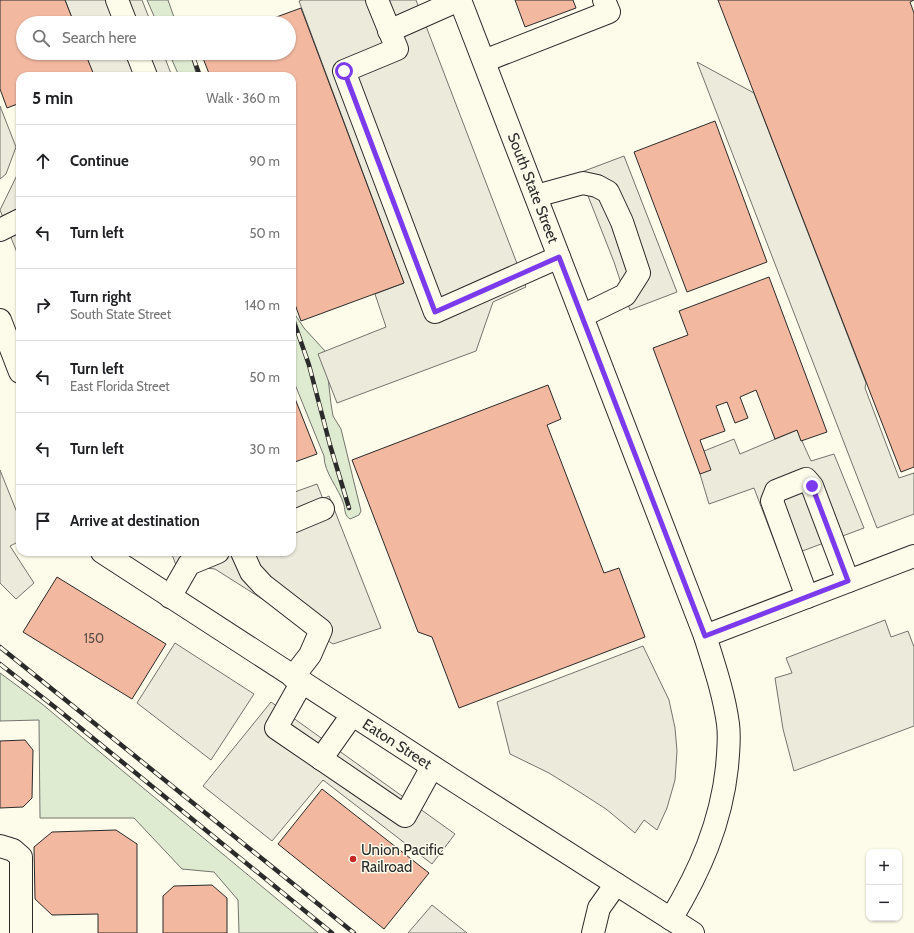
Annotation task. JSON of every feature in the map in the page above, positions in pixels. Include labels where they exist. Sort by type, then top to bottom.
[{"type":"street","points":[[117,0],[123,16]]},
{"type":"street","points":[[377,0],[396,49],[344,71],[435,312],[559,257]]},
{"type":"street","points":[[389,31],[460,0]]},
{"type":"street","name":"South State Street","points":[[460,0],[705,636],[724,699],[728,726],[728,754],[725,785],[719,816],[709,845],[691,886],[671,919]]},
{"type":"street","points":[[484,61],[529,42],[609,12],[604,0]]},
{"type":"street","points":[[140,60],[144,72]]},
{"type":"street","points":[[536,196],[583,183],[597,186],[608,192],[622,222],[639,273],[625,295],[582,316]]},
{"type":"street","points":[[0,230],[16,222]]},
{"type":"street","points":[[0,320],[16,362]]},
{"type":"street","points":[[807,597],[772,501],[776,492],[806,479],[812,486],[848,581]]},
{"type":"street","points":[[296,520],[323,509]]},
{"type":"street","name":"Eaton Street","points":[[108,556],[432,767],[693,933]]},
{"type":"street","points":[[170,597],[189,564],[208,556]]},
{"type":"street","points":[[244,556],[251,572],[264,585],[321,630],[276,728],[404,816],[432,767]]},
{"type":"street","points":[[705,636],[914,556]]},
{"type":"street","points":[[321,759],[352,715]]},
{"type":"street","points":[[6,848],[21,857],[21,933]]},
{"type":"street","points":[[593,933],[599,908],[616,884]]},
{"type":"green space","points":[[147,0],[168,0],[174,16],[154,16]]},
{"type":"green space","points":[[172,60],[192,60],[196,72],[177,72]]},
{"type":"green space","points":[[296,316],[304,328],[325,351],[333,416],[341,429],[361,511],[359,515],[350,519],[346,515],[342,499],[326,468],[324,456],[296,387]]},
{"type":"green space","points":[[0,673],[42,704],[318,933],[239,933],[238,900],[214,872],[182,869],[134,818],[40,818],[39,720],[0,721]]},
{"type":"shaded area","points":[[65,0],[142,0],[148,16],[71,16]]},
{"type":"shaded area","points":[[416,0],[526,287],[493,302],[476,351],[337,403],[318,354],[386,327],[375,294],[404,283],[299,1]]},
{"type":"shaded area","points":[[88,60],[166,60],[170,72],[92,72]]},
{"type":"shaded area","points":[[697,62],[754,93],[866,383],[865,388],[899,478],[914,473],[914,514],[877,528]]},
{"type":"shaded area","points":[[0,106],[16,147],[6,174],[0,179]]},
{"type":"shaded area","points":[[624,156],[677,292],[630,310],[614,262],[579,173]]},
{"type":"shaded area","points":[[16,177],[16,250],[0,210]]},
{"type":"shaded area","points":[[797,430],[811,461],[834,454],[864,528],[781,559],[754,488],[709,504],[700,474],[704,451],[734,439],[740,454]]},
{"type":"shaded area","points":[[0,470],[16,510],[16,543],[10,546],[34,583],[16,599],[0,583]]},
{"type":"shaded area","points":[[317,484],[323,499],[329,496],[381,628],[333,644],[215,569],[176,565],[173,556],[296,556],[296,492]]},
{"type":"shaded area","points":[[885,620],[891,637],[908,631],[914,647],[914,726],[794,771],[783,729],[775,678],[792,673],[786,658]]},
{"type":"shaded area","points":[[175,643],[254,694],[211,760],[137,703]]},
{"type":"shaded area","points":[[643,646],[669,700],[675,728],[677,751],[675,780],[667,808],[657,830],[644,820],[635,833],[606,809],[578,791],[549,773],[510,754],[497,702]]},
{"type":"shaded area","points":[[271,702],[455,834],[432,864],[323,780],[272,841],[203,786]]},
{"type":"shaded area","points":[[432,905],[467,933],[408,933]]},
{"type":"building","points":[[0,0],[65,0],[71,16],[16,16],[16,60],[88,60],[93,72],[16,72],[16,105],[7,108],[0,89]]},
{"type":"building","points":[[515,0],[573,0],[576,8],[525,27]]},
{"type":"building","points":[[718,0],[914,0],[910,2],[914,13],[914,467],[901,472]]},
{"type":"building","points":[[301,8],[404,283],[301,321],[296,307],[296,72],[208,72],[204,60],[296,60],[296,16],[279,16]]},
{"type":"building","points":[[715,121],[767,262],[687,292],[634,152]]},
{"type":"building","points":[[769,277],[827,432],[801,441],[797,430],[775,439],[756,390],[740,397],[748,418],[735,423],[727,402],[716,406],[725,431],[700,440],[711,470],[700,474],[653,348],[688,335],[679,311]]},
{"type":"building","points":[[548,385],[561,419],[547,425],[604,573],[619,568],[645,637],[459,708],[432,637],[418,632],[352,460]]},
{"type":"building","points":[[296,401],[317,454],[296,462]]},
{"type":"building","points":[[57,577],[166,644],[132,699],[23,632]]},
{"type":"building","points":[[25,740],[33,750],[32,798],[23,807],[0,808],[0,741]]},
{"type":"building","name":"Union Pacific Railroad","points":[[322,789],[429,873],[384,929],[278,844]]},
{"type":"building","points":[[116,830],[137,844],[137,933],[98,933],[98,914],[52,915],[35,899],[34,847],[52,832]]},
{"type":"building","points":[[212,885],[227,898],[227,933],[163,933],[163,896],[174,886]]},
{"type":"railway","points":[[194,60],[199,72]]},
{"type":"railway","points":[[296,328],[309,365],[330,445],[349,508]]},
{"type":"railway","points":[[0,647],[354,933]]},
{"type":"railway","points":[[0,664],[332,933]]},
{"type":"place","name":"Union Pacific Railroad","points":[[353,859]]},
{"type":"route","points":[[344,71],[435,312],[559,257],[705,636],[848,581],[812,486]]}]
